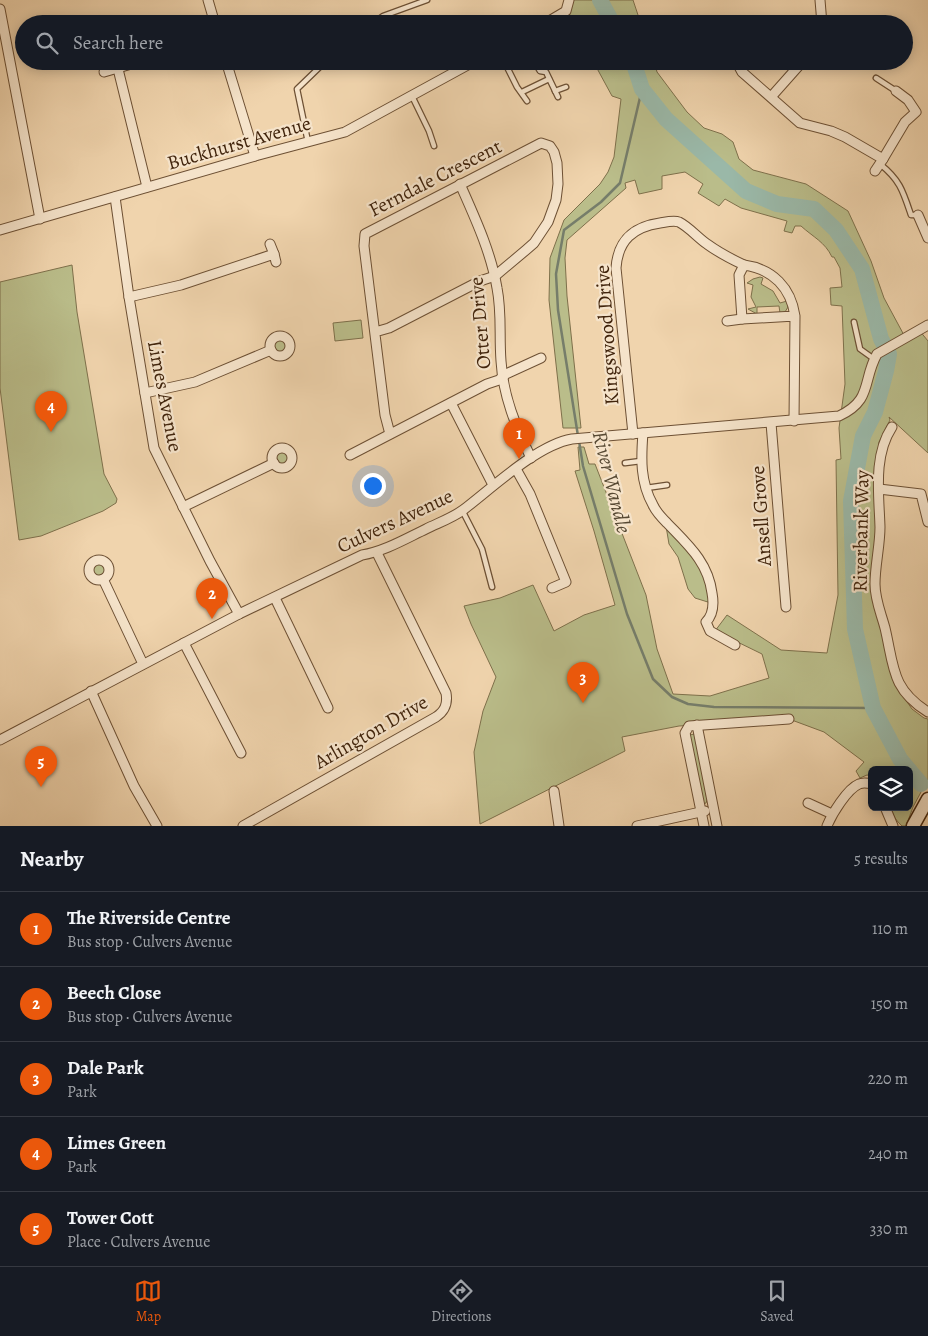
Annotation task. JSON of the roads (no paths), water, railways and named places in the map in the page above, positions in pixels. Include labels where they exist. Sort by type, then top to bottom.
[{"type":"main road","points":[[913,826],[926,802]]},
{"type":"street","points":[[208,0],[212,15]]},
{"type":"street","points":[[559,15],[568,8],[569,0]]},
{"type":"street","points":[[820,0],[821,15]]},
{"type":"street","points":[[0,8],[40,219]]},
{"type":"street","points":[[104,72],[113,70]]},
{"type":"street","points":[[118,70],[147,187]]},
{"type":"street","points":[[229,70],[255,156]]},
{"type":"street","name":"Buckhurst Avenue","points":[[0,230],[344,132],[459,70]]},
{"type":"street","points":[[741,70],[800,123],[845,137],[879,165],[905,122],[916,112]]},
{"type":"street","points":[[771,97],[795,70]]},
{"type":"street","points":[[896,91],[908,100],[922,121]]},
{"type":"street","name":"Ferndale Crescent","points":[[390,434],[385,415],[364,241],[365,234],[541,143],[550,146],[557,163],[558,184],[548,222],[534,243],[495,276]]},
{"type":"street","name":"Otter Drive","points":[[460,184],[482,234],[495,276],[500,314],[500,358],[503,376],[513,420],[531,458]]},
{"type":"street","name":"Limes Avenue","points":[[115,197],[129,297],[156,455],[239,614]]},
{"type":"street","points":[[918,215],[928,238]]},
{"type":"street","name":"Kingswood Drive","points":[[633,434],[616,268],[623,244],[630,235],[642,227],[670,221],[679,222],[708,245],[733,260],[744,265],[757,267],[775,276],[788,291],[795,316],[794,421]]},
{"type":"street","points":[[129,297],[182,285],[275,258],[270,244]]},
{"type":"street","points":[[742,319],[740,275],[744,265]]},
{"type":"street","points":[[375,332],[389,328],[480,281],[495,276]]},
{"type":"street","points":[[727,320],[795,316]]},
{"type":"street","points":[[878,355],[890,346],[928,325]]},
{"type":"street","points":[[145,393],[195,382],[271,350]]},
{"type":"street","name":"Culvers Avenue","points":[[0,740],[239,614],[362,555],[377,553],[462,510],[493,485],[551,445],[572,439],[839,416],[848,412],[862,398],[878,355]]},
{"type":"street","points":[[350,455],[540,358]]},
{"type":"street","points":[[450,403],[493,485]]},
{"type":"street","name":"Ansell Grove","points":[[771,423],[786,607]]},
{"type":"street","name":"Riverbank Way","points":[[892,427],[882,446],[878,489],[880,536],[875,581],[877,605],[897,680],[908,698],[928,712]]},
{"type":"street","points":[[643,433],[642,475],[653,506],[695,554],[710,577],[713,599],[711,618],[706,622],[710,631],[734,645]]},
{"type":"street","points":[[183,507],[274,463]]},
{"type":"street","points":[[516,469],[527,489],[566,582],[552,588]]},
{"type":"street","points":[[878,489],[922,494],[928,517]]},
{"type":"street","name":"Arlington Drive","points":[[243,826],[436,717],[444,710],[447,699],[443,687],[377,553]]},
{"type":"street","points":[[103,579],[143,664]]},
{"type":"street","points":[[275,598],[328,708]]},
{"type":"street","points":[[184,643],[241,753]]},
{"type":"street","points":[[91,691],[134,786],[158,826]]},
{"type":"street","points":[[704,826],[685,733],[689,726],[789,719]]},
{"type":"street","points":[[697,725],[717,826]]},
{"type":"street","points":[[827,826],[836,807],[859,784],[868,784]]},
{"type":"street","points":[[554,791],[559,826]]},
{"type":"street","points":[[808,803],[832,814]]},
{"type":"street","points":[[637,826],[713,809]]},
{"type":"street","points":[[887,811],[893,826]]},
{"type":"lane","points":[[386,15],[426,0]]},
{"type":"lane","points":[[308,142],[297,89],[317,70]]},
{"type":"lane","points":[[509,70],[527,101]]},
{"type":"lane","points":[[539,70],[546,72],[558,96]]},
{"type":"lane","points":[[876,78],[896,91]]},
{"type":"lane","points":[[522,92],[549,79]]},
{"type":"lane","points":[[555,91],[566,87]]},
{"type":"lane","points":[[412,96],[434,146]]},
{"type":"lane","points":[[879,165],[895,178],[905,195],[911,215],[918,215]]},
{"type":"lane","points":[[854,322],[860,349],[878,355]]},
{"type":"lane","points":[[625,462],[641,461]]},
{"type":"lane","points":[[646,488],[667,485]]},
{"type":"lane","points":[[462,510],[482,549],[492,587]]},
{"type":"waterway","name":"River Wandle","points":[[600,0],[608,15]]},
{"type":"waterway","name":"River Wandle","points":[[636,70],[642,89],[666,119],[746,191],[777,204],[814,209],[836,230],[862,269],[881,339],[889,354],[875,412],[863,436],[851,501],[855,629],[873,708],[900,759],[906,766]]},
{"type":"waterway","name":"River Wandle","points":[[578,436],[558,310],[556,274],[564,230],[601,202],[620,183],[642,89]]},
{"type":"waterway","name":"River Wandle","points":[[579,441],[583,466],[627,614],[653,679],[672,697],[688,704],[714,707],[873,708]]},
{"type":"waterway","name":"River Wandle","points":[[913,775],[921,784]]},
{"type":"place","name":"Limes Green","points":[[51,432]]},
{"type":"place","name":"The Riverside Centre","points":[[519,459]]},
{"type":"place","name":"Beech Close","points":[[212,619]]},
{"type":"place","name":"Dale Park","points":[[583,703]]},
{"type":"place","name":"Tower Cott","points":[[41,787]]}]
